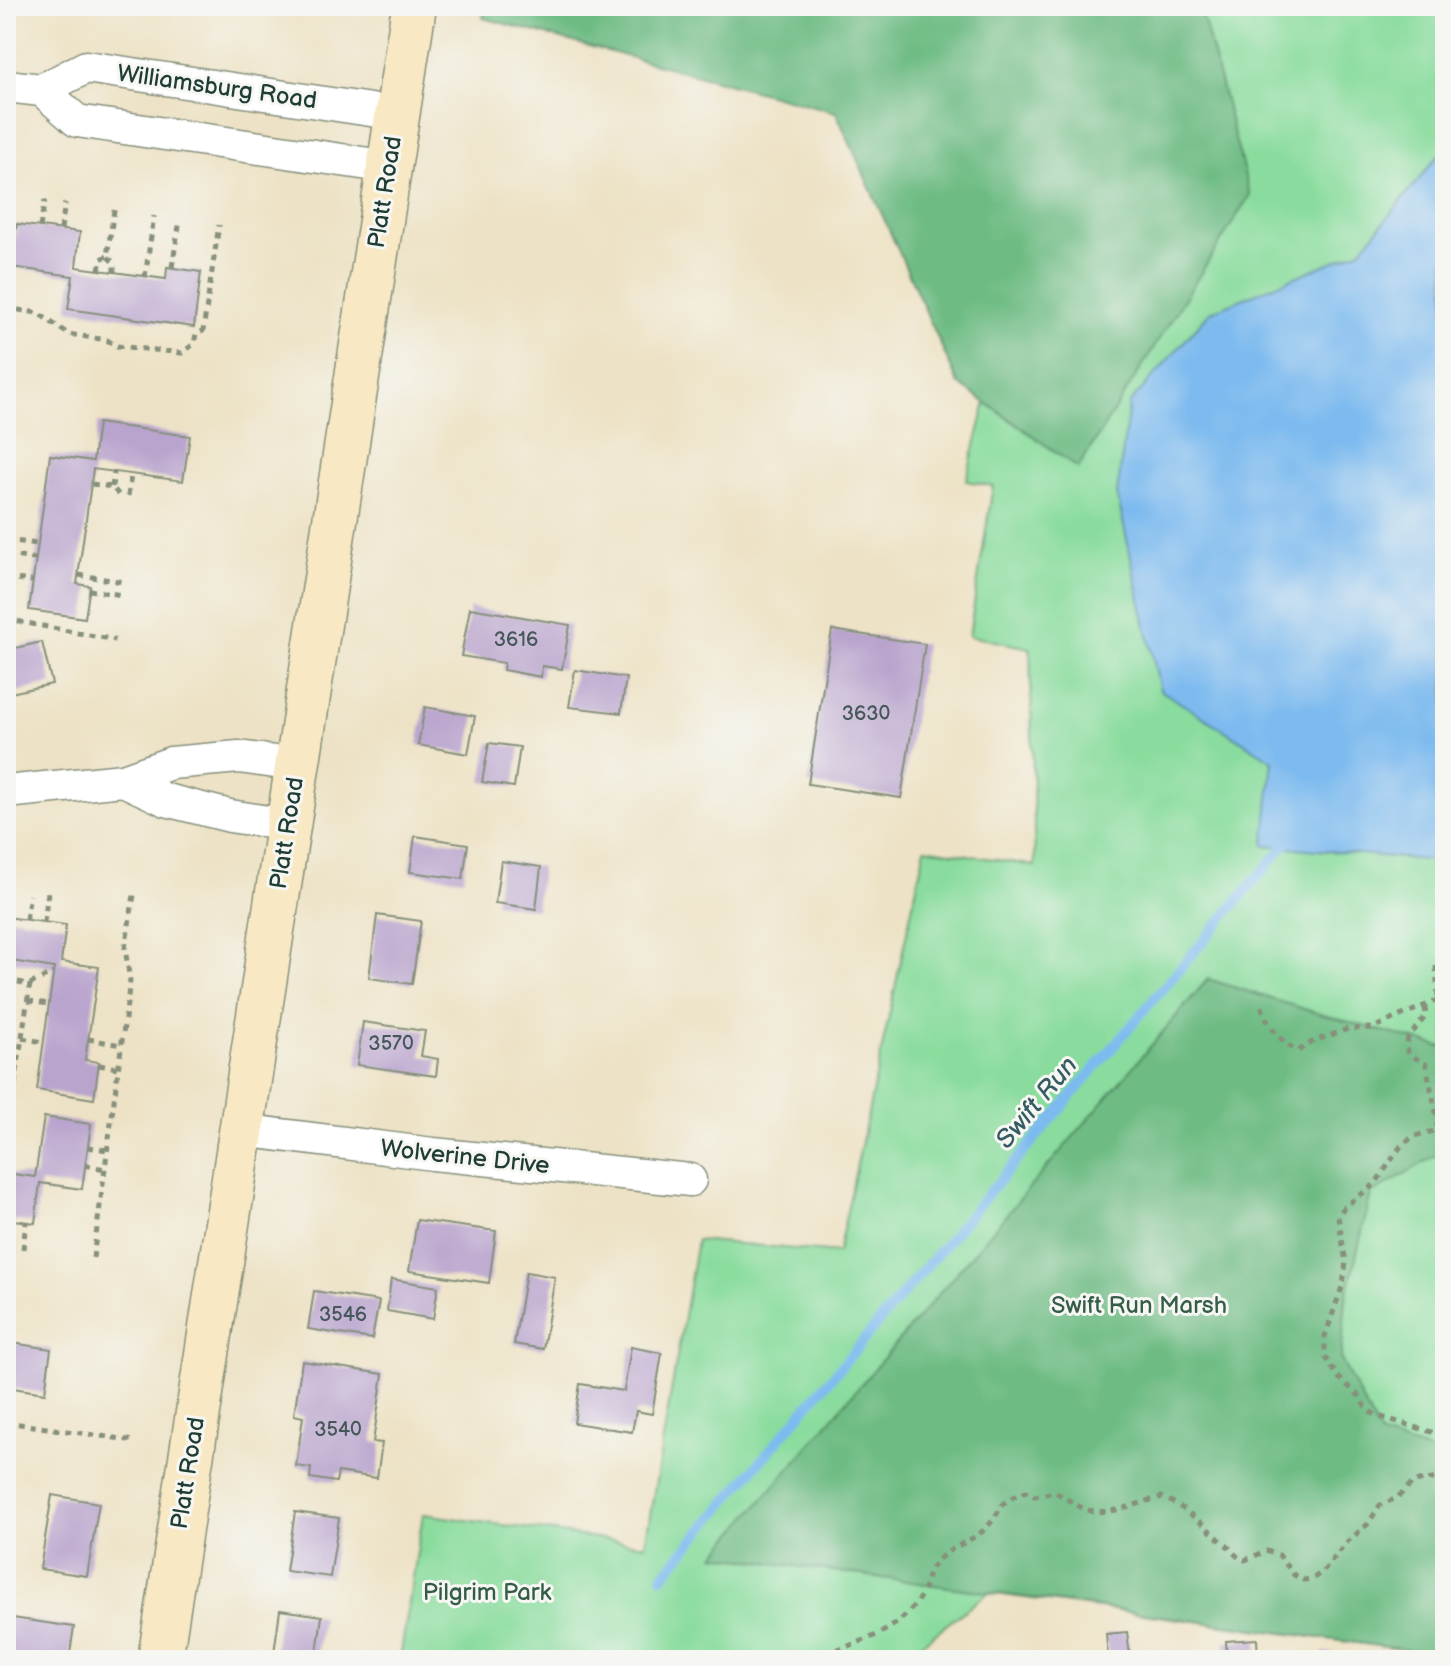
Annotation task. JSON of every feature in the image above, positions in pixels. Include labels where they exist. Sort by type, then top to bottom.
[{"type":"main road","name":"Platt Road","points":[[160,1660],[414,6]]},
{"type":"street","name":"Williamsburg Road","points":[[42,90],[86,67],[397,114]]},
{"type":"street","points":[[6,86],[42,90],[77,121],[389,167]]},
{"type":"street","points":[[6,792],[123,780],[171,763],[239,757],[297,765]]},
{"type":"street","points":[[123,780],[166,800],[230,816],[288,825]]},
{"type":"street","name":"Wolverine Drive","points":[[241,1130],[433,1154],[690,1180]]},
{"type":"path","points":[[40,227],[45,200]]},
{"type":"path","points":[[61,229],[65,203]]},
{"type":"path","points":[[107,256],[114,210]]},
{"type":"path","points":[[145,277],[154,216]]},
{"type":"path","points":[[172,267],[180,220]]},
{"type":"path","points":[[6,308],[38,313],[68,334],[107,340],[117,346],[182,353],[194,344],[196,334],[203,331],[219,225]]},
{"type":"path","points":[[99,270],[101,259],[107,256]]},
{"type":"path","points":[[107,256],[114,263],[114,272]]},
{"type":"path","points":[[112,487],[114,472]]},
{"type":"path","points":[[128,496],[131,475]]},
{"type":"path","points":[[92,484],[112,487],[119,495]]},
{"type":"path","points":[[6,540],[38,544]]},
{"type":"path","points":[[6,555],[35,559]]},
{"type":"path","points":[[79,575],[124,582]]},
{"type":"path","points":[[6,578],[32,581]]},
{"type":"path","points":[[89,590],[122,595]]},
{"type":"path","points":[[6,619],[115,640]]},
{"type":"path","points":[[44,922],[48,892]]},
{"type":"path","points":[[26,919],[30,895]]},
{"type":"path","points":[[93,1258],[130,981],[125,948],[134,895]]},
{"type":"path","points":[[1262,1006],[1264,1015],[1276,1031],[1298,1051],[1314,1041],[1348,1029],[1372,1028],[1442,997],[1436,966]]},
{"type":"path","points":[[6,980],[30,984],[53,973]]},
{"type":"path","points":[[6,1116],[10,1117],[30,984]]},
{"type":"path","points":[[28,1001],[49,1004]]},
{"type":"path","points":[[1425,1007],[1426,1016],[1408,1038],[1406,1048],[1409,1054],[1426,1064],[1438,1122],[1434,1131],[1414,1136],[1401,1146],[1375,1184],[1344,1207],[1338,1217],[1346,1262],[1343,1284],[1325,1336],[1325,1356],[1337,1376],[1360,1397],[1367,1410],[1445,1436]]},
{"type":"path","points":[[22,1038],[43,1042]]},
{"type":"path","points":[[88,1039],[121,1045]]},
{"type":"path","points":[[99,1065],[118,1068]]},
{"type":"path","points":[[88,1147],[107,1150]]},
{"type":"path","points":[[85,1165],[105,1169]]},
{"type":"path","points":[[23,1249],[26,1222]]},
{"type":"path","points":[[6,1422],[135,1441]]},
{"type":"path","points":[[813,1655],[883,1632],[907,1615],[924,1590],[927,1572],[941,1557],[981,1532],[1002,1502],[1026,1492],[1034,1496],[1055,1492],[1087,1510],[1133,1508],[1147,1500],[1162,1497],[1191,1514],[1211,1535],[1225,1544],[1235,1558],[1245,1560],[1266,1551],[1279,1555],[1294,1575],[1303,1580],[1312,1579],[1323,1572],[1347,1542],[1368,1524],[1380,1505],[1397,1498],[1413,1482],[1445,1477]]},
{"type":"green space","points":[[485,6],[1200,6],[1250,195],[1078,468],[958,383],[836,112],[483,18]]},
{"type":"green space","name":"Swift Run Marsh","points":[[1087,6],[1445,6],[1445,1655],[988,1593],[900,1660],[400,1660],[423,1514],[645,1545],[697,1240],[838,1253],[925,848],[1035,866],[1030,648],[969,636],[993,486],[966,481]]},
{"type":"green space","points":[[1208,979],[1445,1048],[1445,1150],[1371,1194],[1346,1299],[1341,1360],[1381,1436],[1445,1455],[1445,1655],[715,1555]]},
{"type":"water","points":[[1445,147],[1445,862],[1264,845],[1273,761],[1160,690],[1117,494],[1129,404],[1210,312],[1361,250]]},
{"type":"building","points":[[17,224],[80,232],[76,267],[166,279],[167,267],[201,272],[194,327],[68,309],[73,276],[11,267]]},
{"type":"building","points":[[98,423],[190,436],[183,481],[93,469],[77,584],[90,586],[85,618],[29,610],[50,455],[93,461]]},
{"type":"building","points":[[470,608],[570,625],[562,669],[542,666],[541,677],[503,670],[504,663],[461,656]]},
{"type":"building","points":[[832,630],[925,644],[901,798],[808,784]]},
{"type":"building","points":[[42,642],[52,684],[6,694],[6,650]]},
{"type":"building","points":[[575,670],[626,678],[621,713],[569,707]]},
{"type":"building","points":[[425,707],[475,716],[468,754],[418,745]]},
{"type":"building","points":[[489,743],[520,747],[514,787],[482,782]]},
{"type":"building","points":[[415,836],[468,844],[463,879],[410,872]]},
{"type":"building","points":[[501,861],[541,867],[536,909],[495,903]]},
{"type":"building","points":[[377,915],[421,921],[412,984],[369,978]]},
{"type":"building","points":[[6,917],[66,925],[61,962],[99,967],[85,1060],[99,1062],[94,1099],[37,1090],[54,968],[6,960]]},
{"type":"building","points":[[363,1022],[425,1031],[421,1056],[438,1059],[436,1076],[357,1065]]},
{"type":"building","points":[[44,1117],[91,1124],[82,1189],[40,1183],[35,1223],[6,1219],[6,1173],[35,1177]]},
{"type":"building","points":[[417,1220],[496,1231],[489,1283],[409,1271]]},
{"type":"building","points":[[526,1272],[555,1277],[543,1349],[514,1344]]},
{"type":"building","points":[[391,1279],[438,1287],[433,1319],[387,1311]]},
{"type":"building","points":[[314,1291],[379,1301],[372,1339],[308,1329]]},
{"type":"building","points":[[6,1342],[51,1349],[45,1393],[6,1387]]},
{"type":"building","points":[[631,1347],[662,1353],[652,1414],[636,1411],[632,1432],[574,1423],[580,1384],[624,1391]]},
{"type":"building","points":[[302,1361],[383,1374],[373,1442],[382,1443],[377,1478],[338,1472],[336,1482],[310,1478],[311,1468],[296,1466],[303,1417],[294,1415]]},
{"type":"building","points":[[52,1495],[99,1503],[87,1576],[40,1569]]},
{"type":"building","points":[[295,1512],[339,1518],[330,1577],[286,1571]]},
{"type":"building","points":[[280,1610],[322,1616],[316,1660],[273,1660]]},
{"type":"building","points":[[6,1617],[74,1627],[69,1660],[6,1660]]},
{"type":"building","points":[[1127,1632],[1130,1655],[1108,1657],[1106,1634]]},
{"type":"building","points":[[1257,1639],[1258,1660],[1227,1660],[1226,1641]]},
{"type":"building","points":[[1323,1652],[1364,1657],[1363,1660],[1322,1660]]},
{"type":"waterway","name":"Swift Run","points":[[662,1577],[1291,838]]},
{"type":"park label","name":"Pilgrim Park","points":[[487,1592]]}]
